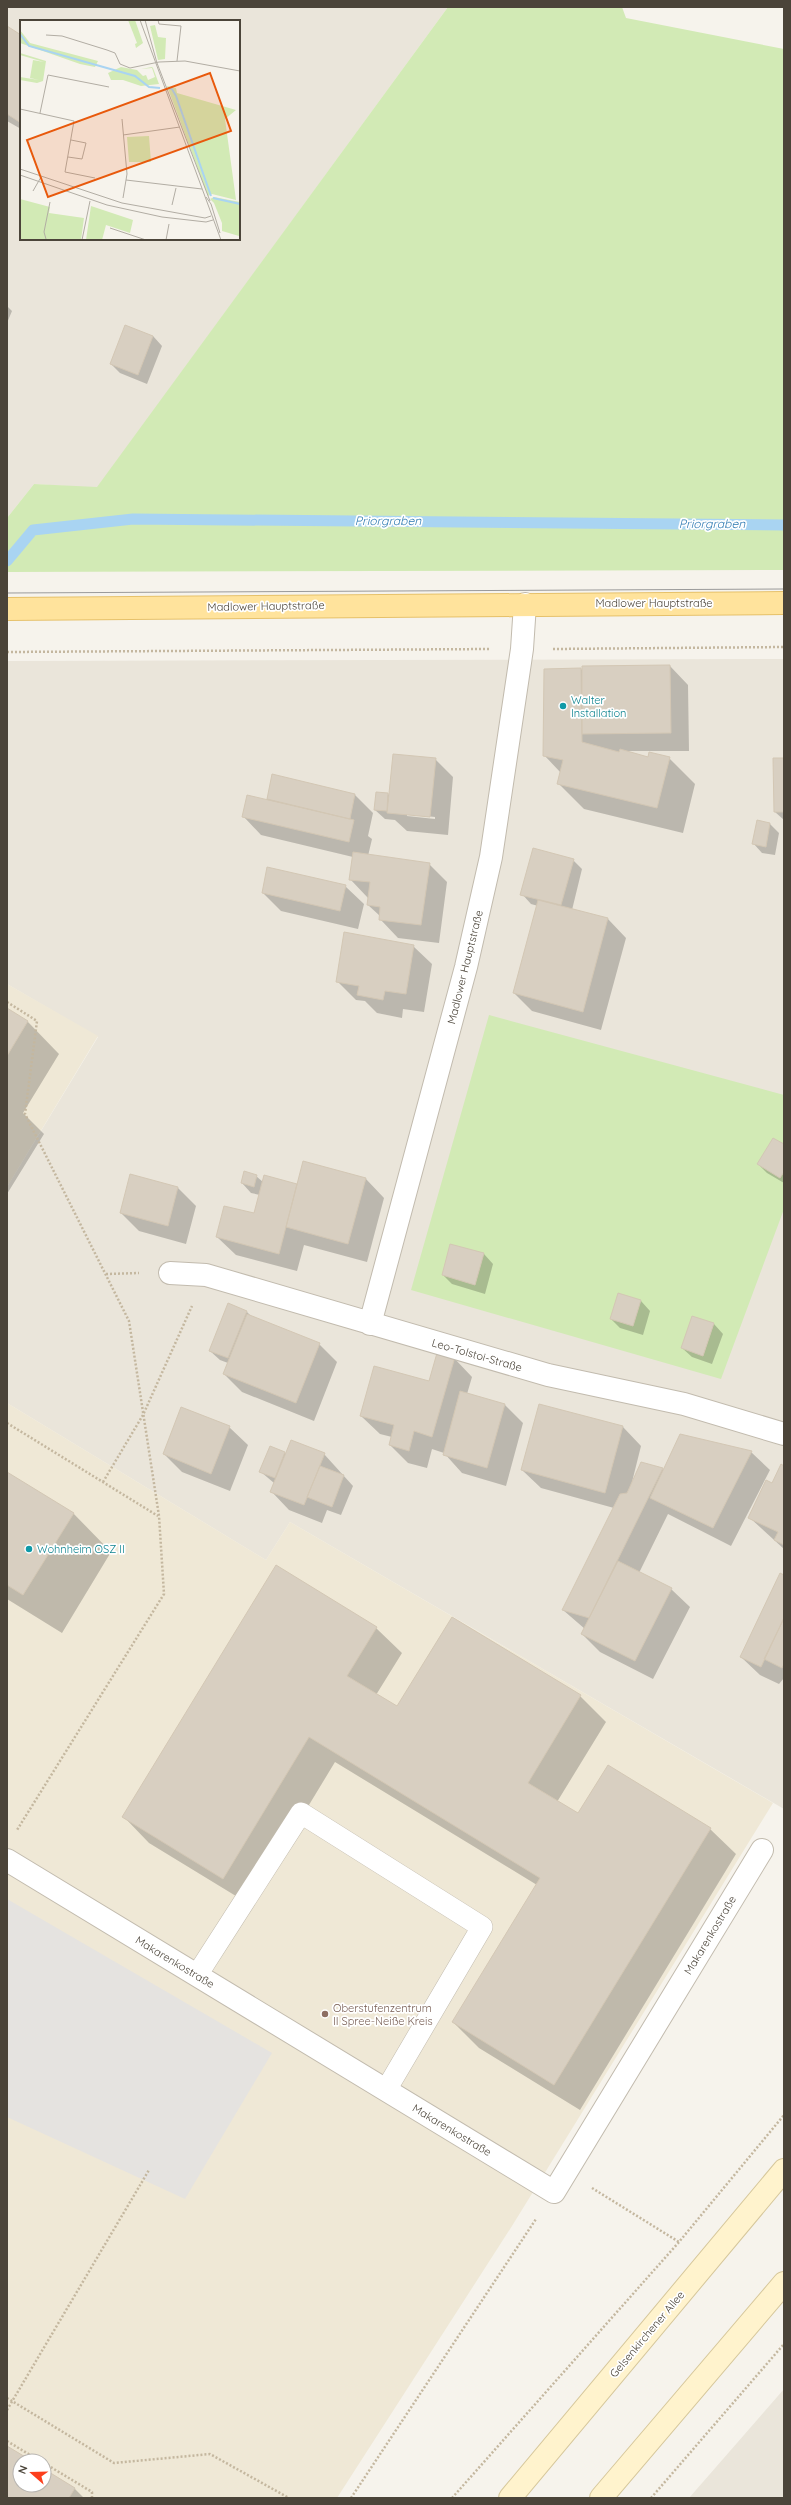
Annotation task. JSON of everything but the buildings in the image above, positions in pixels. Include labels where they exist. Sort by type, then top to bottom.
[{"type":"main road","name":"Madlower Hauptstraße","points":[[7,609],[784,603]]},
{"type":"main road","name":"Gelsenkirchener Allee","points":[[510,2498],[784,2170]]},
{"type":"main road","points":[[601,2498],[784,2283]]},
{"type":"street","name":"Madlower Hauptstraße","points":[[370,1324],[466,967],[490,865],[522,649],[524,604]]},
{"type":"street","name":"Leo-Tolstoi-Straße","points":[[170,1273],[206,1275],[548,1375],[684,1404],[784,1434]]},
{"type":"street","name":"Makarenkostraße","points":[[7,1860],[554,2192],[762,1850]]},
{"type":"lane","points":[[197,1975],[301,1813],[482,1927],[386,2090]]},
{"type":"path","points":[[7,652],[784,647]]},
{"type":"path","points":[[7,1002],[37,1021],[25,1114],[129,1320],[159,1516],[164,1594],[15,1834]]},
{"type":"path","points":[[103,1482],[143,1415],[206,1275]]},
{"type":"path","points":[[7,1423],[159,1516]]},
{"type":"path","points":[[452,2498],[679,2242],[784,2115]]},
{"type":"path","points":[[7,2410],[149,2170]]},
{"type":"path","points":[[351,2498],[554,2192]]},
{"type":"path","points":[[652,2498],[784,2344]]},
{"type":"path","points":[[7,2398],[114,2463],[210,2454],[289,2498]]},
{"type":"path","points":[[7,2441],[27,2453]]},
{"type":"path","points":[[52,2468],[92,2492],[92,2498]]},
{"type":"shaded area","points":[[7,7],[448,7],[97,488],[34,484],[7,518]]},
{"type":"shaded area","points":[[784,659],[784,1809],[290,1522],[266,1560],[7,1403],[7,1187],[98,1037],[7,984],[7,661]]},
{"type":"shaded area","points":[[7,984],[98,1036],[7,1187]]},
{"type":"shaded area","name":"Oberstufenzentrum II Spree-Neiße Kreis","points":[[7,1403],[266,1560],[290,1522],[773,1803],[512,2226],[337,2498],[7,2498]]},
{"type":"shaded area","points":[[7,1899],[272,2053],[185,2199],[7,2117]]},
{"type":"shaded area","points":[[784,2389],[784,2498],[689,2498]]},
{"type":"green space","points":[[448,7],[622,7],[626,18],[784,49],[784,570],[7,572],[7,518],[34,484],[97,487]]},
{"type":"green space","points":[[489,1015],[784,1095],[784,1209],[721,1379],[411,1290]]},
{"type":"waterway","name":"Priorgraben","points":[[7,561],[33,530],[133,519],[784,525]]},
{"type":"tram line","points":[[7,593],[784,589]]},
{"type":"place","name":"Walter Installation","points":[[563,706]]},
{"type":"place","name":"Wohnheim OSZ II","points":[[29,1549]]},
{"type":"place","name":"Oberstufenzentrum II Spree-Neiße Kreis","points":[[325,2014]]}]
